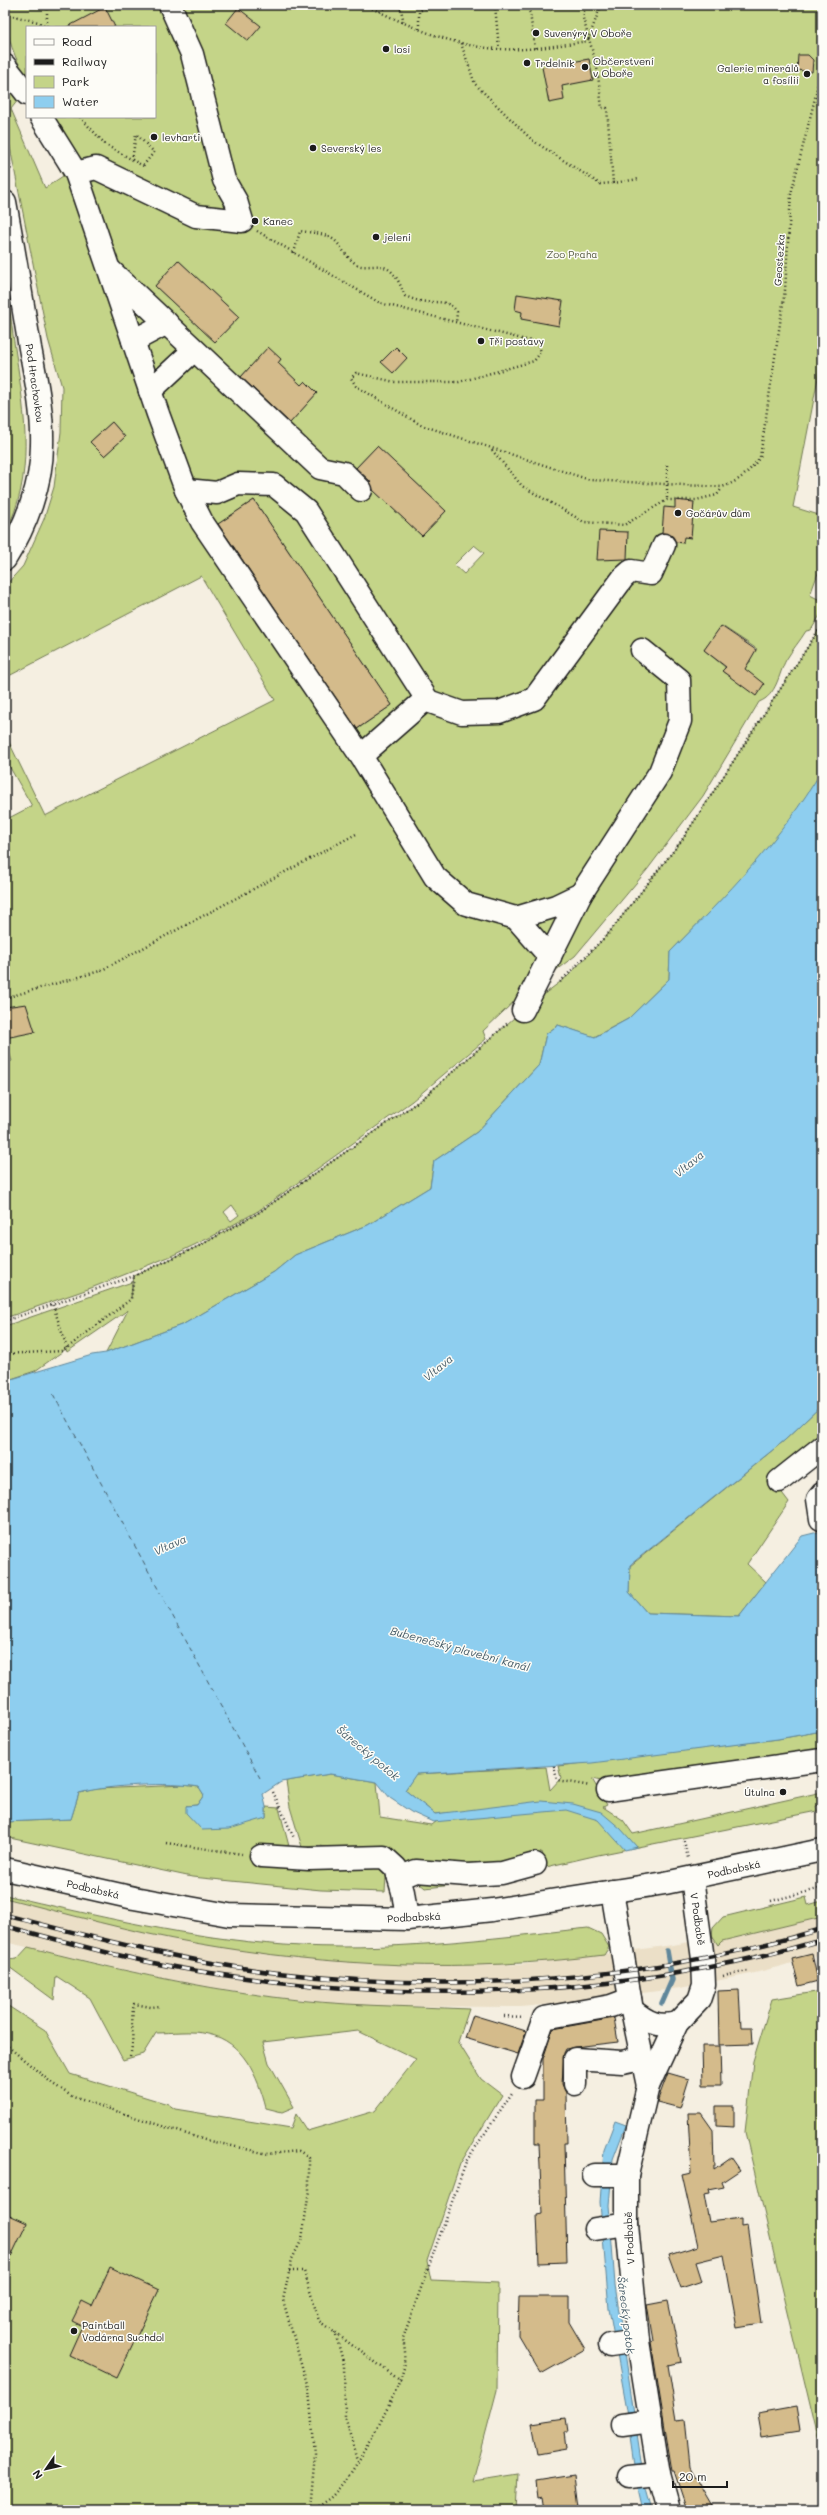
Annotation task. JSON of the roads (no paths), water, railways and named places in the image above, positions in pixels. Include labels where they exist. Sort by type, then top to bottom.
[{"type":"street","points":[[76,173],[96,168],[196,216],[242,221],[236,201],[224,180],[192,54],[170,5]]},
{"type":"street","points":[[5,66],[26,93]]},
{"type":"street","points":[[42,118],[76,173],[150,391],[186,490],[202,522],[361,756],[435,877],[466,904],[516,918],[556,906],[581,894]]},
{"type":"street","name":"Pod Hrachovkou","points":[[5,202],[11,270],[40,413],[42,445],[40,471],[33,496],[25,520],[5,559]]},
{"type":"street","points":[[109,269],[320,468],[344,473],[361,490]]},
{"type":"street","points":[[133,341],[167,324]]},
{"type":"street","points":[[150,391],[194,350]]},
{"type":"street","points":[[186,490],[217,493],[238,484],[274,485],[306,511],[428,701]]},
{"type":"street","points":[[361,756],[424,700],[462,713],[499,712],[534,698],[623,578],[631,571],[651,574],[664,545]]},
{"type":"street","points":[[523,1010],[581,894],[660,772],[680,721],[679,680],[642,650]]},
{"type":"street","points":[[516,918],[550,957]]},
{"type":"street","points":[[779,1481],[822,1447]]},
{"type":"street","points":[[821,1519],[818,1499],[822,1494]]},
{"type":"street","points":[[608,1790],[822,1760]]},
{"type":"street","name":"Podbabská","points":[[5,1869],[134,1898],[229,1915],[407,1919],[492,1910],[692,1878],[822,1850]]},
{"type":"street","points":[[261,1856],[302,1859],[384,1856],[396,1868],[407,1919]]},
{"type":"street","points":[[399,1878],[416,1871],[468,1875],[502,1873],[535,1864]]},
{"type":"street","name":"V Podbabě","points":[[669,2510],[646,2475],[647,2421],[626,2343],[622,2175],[648,2086],[677,2023],[699,2000],[704,1985],[703,1959],[692,1878]]},
{"type":"street","name":"V Podbabě","points":[[612,1891],[631,2005],[638,2058],[648,2086]]},
{"type":"street","points":[[523,2076],[544,2018],[611,2006],[631,2005],[647,2021],[665,2026],[677,2023]]},
{"type":"street","points":[[576,2084],[575,2059],[622,2062],[638,2058]]},
{"type":"street","points":[[594,2175],[622,2175]]},
{"type":"street","points":[[595,2229],[623,2225]]},
{"type":"street","points":[[622,2425],[647,2421]]},
{"type":"water","points":[[822,770],[822,1405],[785,1440],[630,1565],[629,1592],[647,1613],[739,1616],[802,1536],[822,1531],[822,1731],[778,1739],[592,1763],[416,1774],[405,1790],[435,1814],[541,1801],[573,1804],[601,1812],[621,1829],[637,1847],[625,1850],[598,1820],[566,1810],[433,1822],[411,1812],[390,1798],[377,1782],[330,1774],[281,1782],[263,1794],[266,1807],[266,1818],[229,1829],[202,1830],[186,1813],[186,1806],[197,1805],[204,1795],[199,1787],[186,1785],[139,1785],[92,1790],[79,1793],[71,1819],[5,1822],[5,1381],[92,1355],[106,1353],[184,1324],[274,1272],[295,1255],[368,1225],[430,1187],[434,1161],[477,1132],[539,1065],[546,1034],[558,1025],[595,1037],[628,1019],[669,979],[670,952],[752,866],[789,820]]},
{"type":"water","points":[[615,2121],[626,2125],[613,2159],[609,2205],[615,2285],[644,2481],[652,2510],[643,2510],[639,2493],[628,2415],[609,2309],[600,2202],[604,2150]]},
{"type":"waterway","name":"Šárecký potok","points":[[662,2003],[672,1980],[667,1951]]},
{"type":"railway","points":[[5,1915],[140,1948],[209,1963],[278,1973],[346,1979],[415,1982],[484,1982],[552,1978],[621,1971],[689,1961],[756,1947],[822,1929]]},
{"type":"railway","points":[[5,1926],[121,1956],[191,1970],[271,1981],[351,1989],[430,1992],[509,1991],[587,1985],[666,1975],[744,1960],[822,1940]]},
{"type":"place","name":"Suvenýry V Oboře","points":[[536,33]]},
{"type":"place","name":"losi","points":[[386,49]]},
{"type":"place","name":"Trdelnik","points":[[527,63]]},
{"type":"place","name":"Občerstvení v Oboře","points":[[585,67]]},
{"type":"place","name":"Galerie minerálů a fosílií","points":[[807,74]]},
{"type":"place","name":"levharti","points":[[154,137]]},
{"type":"place","name":"Severský les","points":[[313,148]]},
{"type":"place","name":"Kanec","points":[[255,221]]},
{"type":"place","name":"jeleni","points":[[376,237]]},
{"type":"place","name":"Tři postavy","points":[[481,341]]},
{"type":"place","name":"Gočárův dům","points":[[678,513]]},
{"type":"place","name":"Útulna","points":[[783,1792]]},
{"type":"place","name":"Paintball Vodárna Suchdol","points":[[74,2331]]},
{"type":"park label","name":"Zoo Praha","points":[[572,254]]},
{"type":"water label","name":"Vltava","points":[[689,1164]]},
{"type":"water label","name":"Vltava","points":[[438,1368]]},
{"type":"water label","name":"Vltava","points":[[170,1545]]},
{"type":"water label","name":"Bubenečský plavební kanál","points":[[460,1649]]}]
